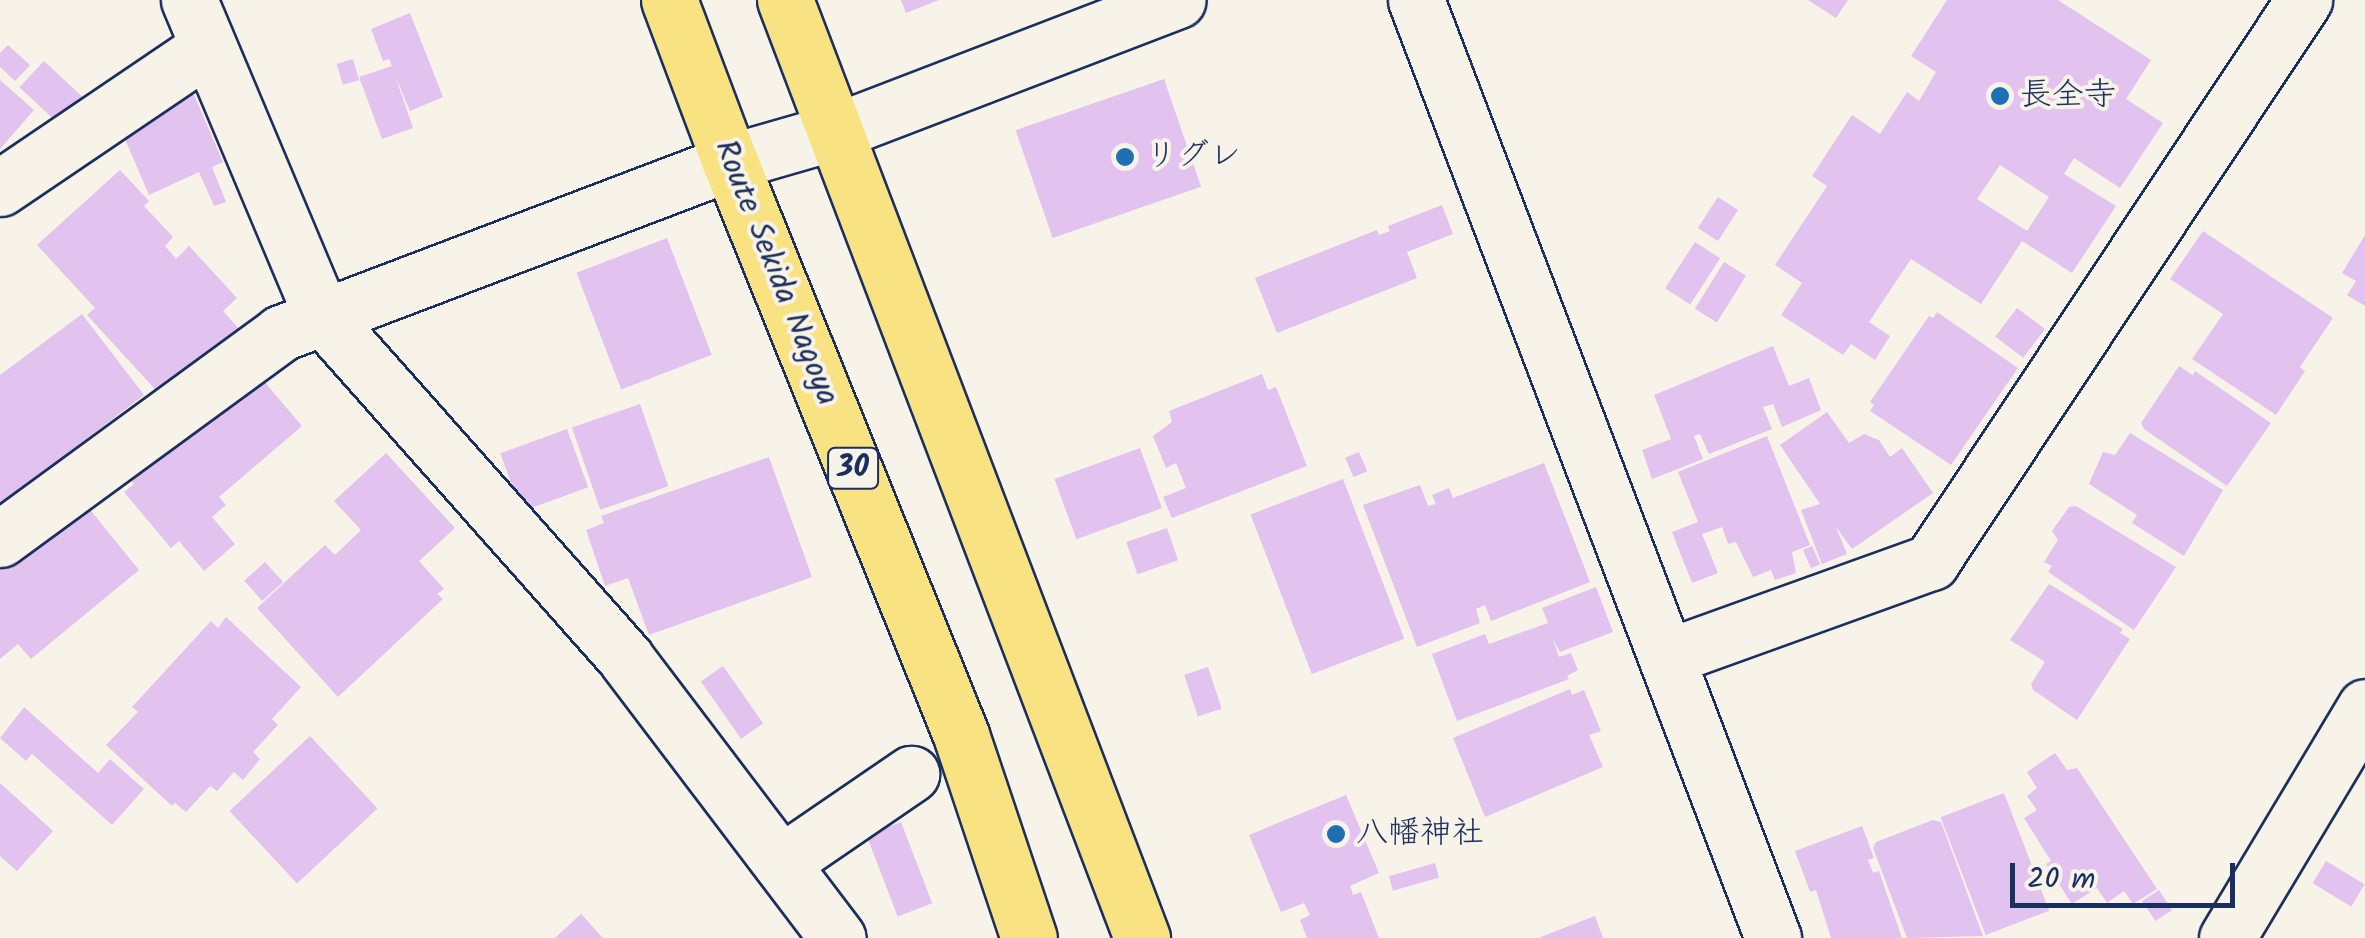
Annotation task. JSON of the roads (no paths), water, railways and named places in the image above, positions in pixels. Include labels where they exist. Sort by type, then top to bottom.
[{"type":"main road","name":"Route Sekida Nagoya","points":[[669,0],[730,162],[961,735],[1029,938]]},
{"type":"main road","points":[[786,0],[1142,938]]},
{"type":"street","points":[[0,539],[281,333],[730,162],[834,132],[1177,0]]},
{"type":"street","points":[[1416,0],[1773,938]]},
{"type":"street","points":[[1666,657],[1931,562],[2304,0]]},
{"type":"street","points":[[0,188],[198,24],[322,316],[626,660],[838,938]]},
{"type":"street","points":[[2227,938],[2365,707]]},
{"type":"street","points":[[781,863],[911,774]]},
{"type":"place","name":"長全寺","points":[[2000,96]]},
{"type":"place","name":"リグレ","points":[[1125,157]]},
{"type":"place","name":"八幡神社","points":[[1336,834]]}]
